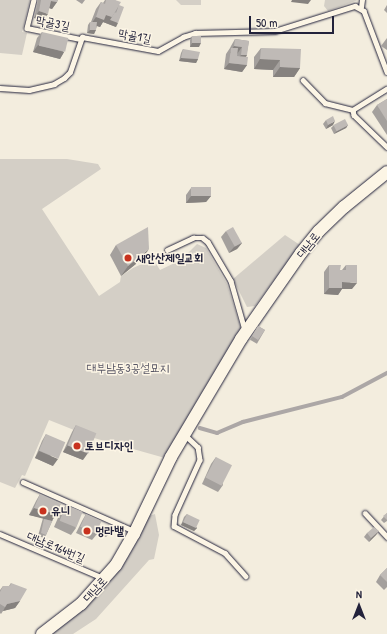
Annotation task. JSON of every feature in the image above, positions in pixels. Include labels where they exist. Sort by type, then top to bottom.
[{"type":"street","name":"대남로","points":[[42,634],[81,604],[105,579],[135,532],[164,470],[245,332],[319,231],[387,172]]},
{"type":"lane","name":"막골3길","points":[[34,0],[27,28],[80,39]]},
{"type":"lane","points":[[362,0],[361,7],[387,72]]},
{"type":"lane","name":"막골1길","points":[[80,39],[85,37],[158,51],[183,37],[195,33],[275,30],[350,7],[361,7]]},
{"type":"lane","points":[[0,88],[29,90],[54,84],[64,78],[70,72],[80,39]]},
{"type":"lane","points":[[303,80],[324,103],[353,110],[387,89]]},
{"type":"lane","points":[[353,110],[354,115],[387,147]]},
{"type":"lane","points":[[167,250],[193,238],[204,238],[208,242],[231,281],[245,332]]},
{"type":"lane","points":[[185,435],[198,447],[200,460],[175,516],[174,526],[179,531],[220,550],[246,576]]},
{"type":"lane","points":[[23,482],[135,532]]},
{"type":"lane","points":[[365,513],[387,537]]},
{"type":"lane","name":"대남로164번길","points":[[0,534],[105,579]]},
{"type":"green space","points":[[0,0],[30,0],[22,32],[27,33],[22,55],[0,53]]},
{"type":"green space","points":[[176,0],[201,0],[201,5],[181,5]]},
{"type":"green space","points":[[325,0],[358,0],[328,11],[324,6]]},
{"type":"green space","name":"대부남동3공설묘지","points":[[0,159],[67,159],[98,164],[101,169],[42,209],[99,296],[120,282],[121,276],[133,268],[153,259],[160,270],[181,260],[197,244],[206,248],[227,284],[241,329],[165,458],[94,438],[49,420],[25,476],[22,475],[15,488],[0,482]]},
{"type":"green space","points":[[285,235],[300,245],[255,306],[247,307],[233,279]]},
{"type":"green space","points":[[155,514],[159,535],[154,559],[149,560],[96,619],[73,634],[52,634],[85,608],[113,578],[129,555],[149,516]]},
{"type":"building","points":[[41,0],[58,0],[57,2],[51,1],[48,14],[39,11]]},
{"type":"building","points":[[106,0],[121,2],[112,17],[106,15],[104,20],[96,17],[101,2],[105,4]]},
{"type":"building","points":[[119,5],[124,7],[118,23],[110,20],[115,12],[116,13]]},
{"type":"building","points":[[90,22],[97,22],[96,30],[90,30]]},
{"type":"building","points":[[42,32],[68,38],[65,52],[39,46]]},
{"type":"building","points":[[192,36],[201,36],[201,43],[192,43]]},
{"type":"building","points":[[235,39],[249,41],[247,55],[241,55],[242,47],[234,46]]},
{"type":"building","points":[[231,48],[238,48],[237,56],[248,57],[247,65],[229,63]]},
{"type":"building","points":[[261,48],[301,49],[300,68],[280,67],[280,60],[260,59]]},
{"type":"building","points":[[183,49],[200,52],[198,59],[181,58]]},
{"type":"building","points":[[387,99],[387,121],[377,105]]},
{"type":"building","points":[[333,116],[335,121],[328,125],[326,120]]},
{"type":"building","points":[[345,119],[348,125],[337,131],[333,125]]},
{"type":"building","points":[[191,187],[211,187],[211,196],[191,196]]},
{"type":"building","points":[[148,227],[149,249],[128,266],[116,245]]},
{"type":"building","points":[[233,227],[242,243],[235,247],[226,231]]},
{"type":"building","points":[[329,265],[341,265],[340,270],[346,270],[346,265],[357,265],[357,283],[342,282],[342,288],[329,288]]},
{"type":"building","points":[[258,326],[265,330],[258,340],[252,336]]},
{"type":"building","points":[[76,425],[96,433],[88,454],[68,445]]},
{"type":"building","points":[[46,434],[65,442],[58,459],[39,451]]},
{"type":"building","points":[[216,457],[232,465],[222,486],[206,477]]},
{"type":"building","points":[[40,494],[61,504],[56,514],[34,508]]},
{"type":"building","points":[[66,505],[83,512],[76,528],[60,521]]},
{"type":"building","points":[[387,513],[387,520],[383,516]]},
{"type":"building","points":[[86,514],[102,521],[96,534],[80,527]]},
{"type":"building","points":[[187,514],[200,520],[196,528],[183,522]]},
{"type":"building","points":[[54,517],[46,535],[41,533],[44,519],[52,521]]},
{"type":"building","points":[[101,525],[111,529],[109,534],[99,530]]},
{"type":"building","points":[[374,527],[379,531],[371,538],[367,533]]},
{"type":"building","points":[[387,568],[387,582],[380,575]]},
{"type":"building","points":[[11,583],[27,589],[20,601],[7,604],[5,607],[0,604],[0,592],[3,586],[10,586]]},
{"type":"waterway","points":[[200,428],[217,433],[243,422],[342,397],[387,373]]},
{"type":"place","name":"새안산제일교회","points":[[128,258]]},
{"type":"place","name":"토브디자인","points":[[77,446]]},
{"type":"place","name":"유니","points":[[43,511]]},
{"type":"place","name":"멍라밸","points":[[87,531]]}]
